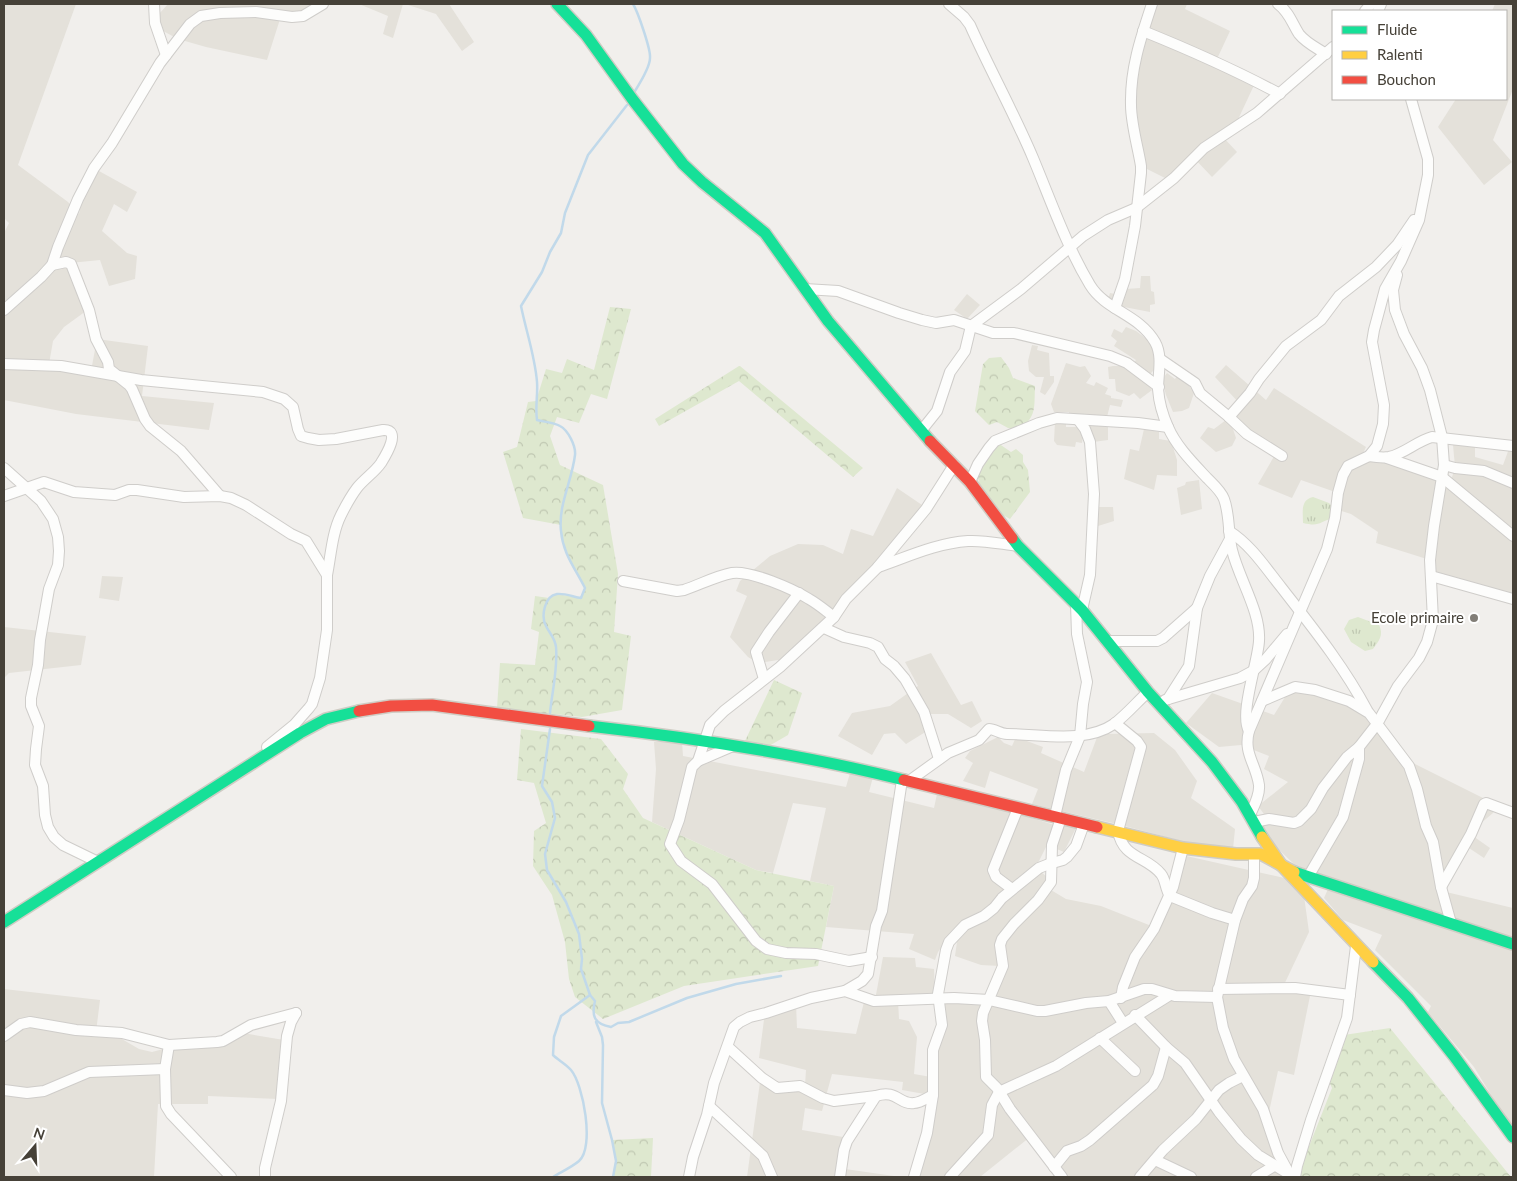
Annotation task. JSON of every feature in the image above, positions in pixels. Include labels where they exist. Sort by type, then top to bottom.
[{"type":"street","points":[[154,4],[155,23],[166,55]]},
{"type":"street","points":[[4,310],[41,278],[52,265],[78,199],[94,168],[116,137],[166,55],[190,24],[201,16],[220,13],[256,12],[292,17],[303,16],[323,4]]},
{"type":"street","points":[[557,4],[586,35],[683,164],[702,182],[765,233],[828,321],[921,431],[970,482],[1018,546],[1079,607],[1148,692],[1163,701],[1239,798],[1268,848],[1282,866],[1421,1014],[1513,1137]]},
{"type":"street","points":[[1115,308],[1125,279],[1135,226],[1141,166],[1130,107],[1132,72],[1152,4]]},
{"type":"street","points":[[1278,4],[1284,8],[1300,35],[1310,44],[1330,51]]},
{"type":"street","points":[[953,6],[970,25],[1008,101],[1070,246],[1091,286],[1098,295],[1115,308],[1133,318],[1148,332],[1156,344],[1160,359],[1158,387],[1161,406],[1172,436],[1224,498],[1232,552],[1259,626],[1259,642],[1247,699],[1247,726],[1249,731]]},
{"type":"street","points":[[1143,31],[1251,77],[1280,94]]},
{"type":"street","points":[[921,431],[937,411],[950,372],[965,351],[971,326],[1006,300],[1083,236],[1108,220],[1136,208],[1174,178],[1204,148],[1257,112],[1330,51]]},
{"type":"street","points":[[1252,819],[1259,785],[1247,749],[1249,731],[1299,610],[1327,549],[1343,475],[1348,466],[1369,456],[1377,446],[1383,424],[1384,405],[1372,342],[1374,330],[1385,289],[1401,260],[1419,220],[1427,182],[1428,159],[1412,100]]},
{"type":"street","points":[[1229,416],[1250,393],[1286,346],[1321,320],[1339,296],[1376,266],[1397,245],[1422,206]]},
{"type":"street","points":[[1252,819],[1294,822],[1299,821],[1311,809],[1328,781],[1377,724],[1398,686],[1420,658],[1434,620],[1434,603],[1430,576],[1431,549],[1444,464],[1442,437],[1430,390],[1422,368],[1404,334],[1395,310],[1393,290],[1401,260]]},
{"type":"street","points":[[52,265],[66,262],[71,264],[89,310],[96,339],[108,362],[109,369],[132,389],[150,426],[181,451],[220,496]]},
{"type":"street","points":[[805,289],[838,291],[922,320],[936,323],[954,320],[993,334],[1014,333],[1110,356],[1127,363],[1158,387]]},
{"type":"street","points":[[1160,359],[1195,383],[1200,393],[1229,416],[1247,434],[1282,456]]},
{"type":"street","points":[[4,364],[61,366],[151,382],[263,392],[284,399],[293,406],[301,436],[319,440],[336,439],[383,430],[388,430],[393,435],[391,444],[381,463],[358,486],[338,522],[327,575],[327,630],[320,678],[312,704],[294,725],[242,769]]},
{"type":"street","points":[[970,482],[978,464],[989,448],[996,442],[1039,423],[1057,418],[1138,423],[1168,427]]},
{"type":"street","points":[[1062,1177],[999,1092],[998,1088],[985,1075],[986,1042],[982,1017],[1003,966],[1000,945],[1002,939],[1048,888],[1052,880],[1052,843],[1066,770],[1080,736],[1087,677],[1077,634],[1079,607],[1090,575],[1094,494],[1090,442],[1079,420]]},
{"type":"street","points":[[1388,458],[1420,441],[1432,437],[1513,446]]},
{"type":"street","points":[[1369,456],[1388,458],[1442,477],[1513,536]]},
{"type":"street","points":[[1444,464],[1456,468],[1484,471],[1513,483]]},
{"type":"street","points":[[872,956],[849,961],[816,954],[786,953],[767,949],[756,940],[712,884],[679,859],[670,842],[692,767],[698,761],[710,725],[724,711],[824,628],[846,599],[877,568],[926,509],[954,465]]},
{"type":"street","points":[[4,468],[41,501],[53,519],[59,552],[58,565],[49,589],[40,640],[38,665],[30,698],[39,726],[35,766],[43,786],[45,815],[51,832],[63,845],[98,862]]},
{"type":"street","points":[[4,496],[44,482],[74,492],[115,495],[133,490],[184,497],[220,496],[231,498],[306,541],[327,575]]},
{"type":"street","points":[[1163,701],[1189,666],[1197,608],[1230,535]]},
{"type":"street","points":[[1230,535],[1236,536],[1258,556],[1335,658],[1369,713],[1409,766],[1426,826],[1433,842],[1441,887],[1451,923]]},
{"type":"street","points":[[877,568],[951,544],[977,542],[1018,546]]},
{"type":"street","points":[[623,581],[677,591],[738,572],[758,577],[799,593],[834,617]]},
{"type":"street","points":[[1430,576],[1513,599]]},
{"type":"street","points":[[764,679],[756,652],[799,593]]},
{"type":"street","points":[[1107,641],[1157,641],[1163,638],[1197,608]]},
{"type":"street","points":[[1163,701],[1240,678],[1253,671],[1266,659],[1294,626]]},
{"type":"street","points":[[824,628],[844,637],[870,643],[878,647],[882,656],[905,679],[924,712],[939,759]]},
{"type":"street","points":[[1262,701],[1295,687],[1315,690],[1349,701],[1369,713]]},
{"type":"street","points":[[689,1177],[714,1083],[734,1027],[750,1017],[766,1014],[811,998],[845,991],[866,978],[872,956],[876,926],[882,911],[906,781],[954,750],[979,740],[986,731],[991,729],[1004,734],[1080,736],[1097,733],[1115,723],[1148,692]]},
{"type":"street","points":[[4,922],[242,769],[326,719],[352,712],[391,706],[432,705],[706,741],[842,766],[1183,848],[1263,855],[1308,878],[1513,944]]},
{"type":"street","points":[[1115,723],[1142,747],[1118,831],[1120,839],[1128,851],[1162,875],[1170,896],[1235,920]]},
{"type":"street","points":[[698,761],[716,755],[733,746]]},
{"type":"street","points":[[1308,878],[1344,818],[1359,759],[1359,747]]},
{"type":"street","points":[[1441,887],[1471,834],[1484,804],[1486,803],[1502,810],[1512,810]]},
{"type":"street","points":[[1012,889],[993,874],[993,866],[1018,808]]},
{"type":"street","points":[[914,1177],[927,1130],[932,1094],[933,1050],[942,1025],[938,999],[949,942],[965,925],[984,916],[1012,889],[1039,868],[1063,860],[1072,852],[1080,838],[1084,824]]},
{"type":"street","points":[[1121,998],[1123,987],[1135,957],[1154,929],[1170,896],[1183,848]]},
{"type":"street","points":[[1254,854],[1252,886],[1243,899],[1235,920],[1218,993],[1226,1040],[1243,1076],[1263,1109],[1278,1153],[1292,1176]]},
{"type":"street","points":[[1292,1176],[1348,1018],[1356,946]]},
{"type":"street","points":[[845,991],[874,1001],[989,1000],[1029,1010],[1045,1011],[1109,1002],[1144,989],[1152,989],[1170,995],[1294,988],[1350,995]]},
{"type":"street","points":[[950,1177],[988,1134],[992,1105],[999,1092],[1056,1066],[1135,1015],[1170,995]]},
{"type":"street","points":[[1109,1002],[1123,1023]]},
{"type":"street","points":[[4,1036],[21,1024],[30,1022],[76,1030],[122,1033],[169,1045],[220,1042],[251,1025],[296,1013],[286,1036],[281,1101],[265,1168],[265,1177]]},
{"type":"street","points":[[1135,1015],[1166,1047],[1185,1063],[1204,1091],[1212,1099],[1219,1112],[1241,1139],[1258,1155],[1292,1176]]},
{"type":"street","points":[[1100,1038],[1135,1072]]},
{"type":"street","points":[[169,1045],[164,1069],[166,1106],[171,1114],[231,1177]]},
{"type":"street","points":[[728,1047],[762,1078],[777,1088],[800,1086],[823,1098],[834,1101],[889,1094],[904,1101],[914,1103],[932,1094]]},
{"type":"street","points":[[1054,1166],[1067,1151],[1081,1146],[1090,1140],[1153,1085],[1158,1076],[1166,1047]]},
{"type":"street","points":[[4,1090],[26,1093],[44,1091],[89,1072],[164,1069]]},
{"type":"street","points":[[1140,1177],[1196,1119],[1223,1087],[1243,1076]]},
{"type":"street","points":[[840,1177],[847,1141],[876,1096]]},
{"type":"street","points":[[709,1106],[763,1156],[772,1177]]},
{"type":"street","points":[[1155,1160],[1191,1177]]},
{"type":"street","points":[[1256,1177],[1274,1166]]},
{"type":"shaded area","points":[[4,4],[76,4],[18,165],[68,202],[79,214],[82,200],[99,171],[137,192],[127,212],[114,204],[102,231],[127,253],[137,256],[135,279],[109,286],[100,260],[70,263],[86,311],[64,327],[53,341],[49,364],[91,371],[97,339],[148,346],[142,396],[214,403],[209,430],[76,414],[4,400],[4,233],[9,223],[4,218]]},
{"type":"shaded area","points":[[168,4],[323,4],[303,16],[281,16],[267,60],[178,39],[150,24]]},
{"type":"shaded area","points":[[359,4],[403,4],[393,38],[383,34],[388,16]]},
{"type":"shaded area","points":[[405,4],[449,4],[474,42],[462,51],[436,14]]},
{"type":"shaded area","points":[[1151,4],[1187,4],[1185,9],[1230,31],[1216,61],[1256,81],[1234,128],[1221,135],[1237,152],[1212,177],[1194,158],[1171,181],[1141,166],[1131,107]]},
{"type":"shaded area","points":[[1495,4],[1513,4],[1513,89],[1493,140],[1512,162],[1484,185],[1438,127],[1455,100],[1507,100],[1507,10],[1492,10]]},
{"type":"shaded area","points":[[1141,276],[1150,276],[1151,291],[1154,292],[1155,304],[1150,305],[1150,312],[1119,306],[1108,300],[1110,293],[1125,296],[1126,289],[1140,288]]},
{"type":"shaded area","points":[[967,294],[980,305],[967,319],[954,310]]},
{"type":"shaded area","points":[[1126,327],[1136,331],[1154,347],[1152,350],[1156,355],[1158,366],[1148,376],[1133,364],[1136,360],[1114,346],[1117,341],[1111,336],[1114,329],[1122,333]]},
{"type":"shaded area","points":[[1032,345],[1038,346],[1037,350],[1049,353],[1050,376],[1054,376],[1054,382],[1045,395],[1040,392],[1044,377],[1036,377],[1029,371],[1028,361]]},
{"type":"shaded area","points":[[1066,363],[1080,367],[1085,366],[1091,376],[1086,383],[1094,386],[1096,382],[1108,388],[1105,394],[1111,396],[1111,398],[1123,400],[1121,407],[1110,405],[1107,417],[1069,416],[1069,412],[1054,412],[1051,404]]},
{"type":"shaded area","points":[[1226,365],[1266,400],[1274,388],[1366,447],[1360,460],[1369,456],[1450,484],[1455,467],[1453,445],[1475,445],[1475,457],[1503,465],[1510,446],[1513,446],[1513,599],[1431,576],[1430,560],[1376,543],[1378,532],[1351,514],[1335,509],[1338,493],[1301,480],[1292,498],[1258,484],[1276,453],[1229,417],[1240,404],[1215,377]]},
{"type":"shaded area","points":[[1124,366],[1142,377],[1152,390],[1140,399],[1134,393],[1129,396],[1116,391],[1115,379],[1109,379],[1108,367]]},
{"type":"shaded area","points":[[1167,373],[1175,379],[1177,376],[1185,380],[1194,393],[1189,408],[1173,412],[1162,380]]},
{"type":"shaded area","points":[[1226,420],[1232,426],[1236,438],[1232,446],[1216,452],[1200,438],[1208,427],[1214,429]]},
{"type":"shaded area","points":[[1055,422],[1066,423],[1066,427],[1079,427],[1083,436],[1082,443],[1076,442],[1075,447],[1057,445],[1054,441]]},
{"type":"shaded area","points":[[1089,425],[1108,425],[1108,440],[1093,442]]},
{"type":"shaded area","points":[[1144,429],[1159,432],[1159,439],[1171,441],[1177,460],[1177,476],[1157,475],[1154,490],[1124,479],[1130,449],[1139,451]]},
{"type":"shaded area","points":[[1199,480],[1202,509],[1181,515],[1177,488],[1185,485],[1186,482]]},
{"type":"shaded area","points":[[897,488],[925,507],[791,658],[758,663],[748,657],[730,637],[747,596],[736,591],[740,581],[770,556],[798,544],[823,545],[843,554],[851,529],[873,536]]},
{"type":"shaded area","points":[[1096,507],[1113,507],[1114,521],[1098,526]]},
{"type":"shaded area","points":[[102,576],[123,577],[119,601],[99,598]]},
{"type":"shaded area","points":[[4,627],[86,636],[81,665],[9,673],[4,678]]},
{"type":"shaded area","points":[[931,653],[961,705],[972,701],[982,721],[971,728],[948,714],[924,714],[927,731],[906,744],[895,733],[884,734],[872,755],[838,736],[852,713],[890,706],[918,686],[905,662]]},
{"type":"shaded area","points":[[1295,687],[1360,707],[1403,758],[1497,805],[1493,813],[1480,824],[1473,836],[1490,848],[1484,858],[1466,846],[1442,891],[1513,908],[1513,1131],[1474,1067],[1428,1012],[1431,1006],[1375,950],[1382,935],[1343,920],[1324,898],[1333,878],[1295,865],[1274,845],[1262,823],[1267,818],[1258,806],[1288,782],[1264,769],[1269,756],[1241,745],[1219,747],[1186,723],[1212,693],[1274,715],[1290,689]]},
{"type":"shaded area","points":[[1099,732],[1106,734],[1154,733],[1175,750],[1197,781],[1191,798],[1235,829],[1233,849],[1200,846],[1032,804],[1038,789],[990,771],[985,788],[963,781],[973,763],[965,758],[970,751],[998,737],[1004,743],[1012,746],[1016,737],[1043,747],[1041,753],[1084,772]]},
{"type":"shaded area","points":[[654,742],[682,742],[683,756],[846,787],[850,773],[873,777],[869,792],[934,808],[937,794],[996,807],[1061,827],[1063,824],[1076,828],[1064,852],[1047,845],[1036,867],[1050,880],[1046,887],[1066,899],[1101,906],[1154,927],[1182,855],[1289,879],[1304,896],[1309,932],[1282,989],[1311,991],[1294,1075],[1278,1071],[1267,1121],[1292,1177],[1061,1177],[1030,1137],[980,1177],[913,1177],[930,1095],[902,1090],[903,1082],[832,1074],[822,1111],[805,1108],[802,1130],[843,1137],[838,1168],[901,1177],[747,1177],[760,1082],[805,1085],[806,1070],[759,1058],[765,1012],[796,1003],[797,1028],[856,1034],[865,998],[875,1000],[883,957],[915,958],[916,967],[934,969],[935,997],[986,1000],[1000,966],[981,965],[955,956],[957,942],[950,936],[938,952],[935,960],[909,949],[914,934],[826,927],[834,886],[810,881],[826,808],[793,803],[773,873],[756,870],[652,822],[656,769]],"holes":[[[935,997],[939,1027],[931,1077],[914,1074],[917,1037],[909,1021],[899,1019],[898,1001]]]},
{"type":"shaded area","points":[[4,989],[100,1000],[96,1032],[115,1035],[139,1049],[152,1052],[182,1044],[217,1041],[237,1032],[284,1040],[278,1099],[208,1096],[208,1104],[158,1104],[154,1177],[4,1177]]},
{"type":"shaded area","points":[[199,1176],[199,1177],[154,1177]]},
{"type":"green space","points":[[610,307],[631,309],[607,399],[591,394],[579,423],[557,417],[550,436],[560,465],[603,485],[618,574],[614,632],[631,636],[622,710],[582,717],[497,708],[500,663],[535,665],[539,632],[531,629],[535,596],[549,598],[557,594],[580,598],[585,588],[569,558],[561,534],[561,525],[523,518],[503,452],[517,447],[528,402],[536,401],[546,369],[562,373],[567,359],[594,370]]},
{"type":"green space","points":[[1001,357],[1013,378],[1035,386],[1032,416],[1019,430],[1008,428],[997,422],[989,425],[975,411],[983,364],[989,358]]},
{"type":"green space","points":[[739,366],[863,468],[853,477],[739,381],[659,426],[655,419]]},
{"type":"green space","points":[[995,441],[1011,452],[1016,449],[1023,455],[1023,462],[1028,470],[1030,492],[1010,519],[1003,515],[979,483],[978,476],[982,461]]},
{"type":"green space","points":[[1313,497],[1329,503],[1335,509],[1333,518],[1316,524],[1303,523],[1304,504]]},
{"type":"green space","points":[[1358,617],[1379,625],[1381,635],[1373,649],[1365,651],[1351,642],[1344,629],[1349,620]]},
{"type":"green space","points":[[774,680],[802,693],[788,735],[769,746],[744,743]]},
{"type":"green space","points":[[521,729],[601,739],[628,774],[623,789],[643,818],[756,870],[834,886],[818,966],[684,986],[603,1019],[575,997],[569,979],[565,942],[552,895],[533,866],[534,831],[546,823],[534,783],[517,780]]},
{"type":"green space","points":[[1390,1028],[1511,1177],[1297,1177],[1332,1088],[1327,1077],[1344,1035]]},
{"type":"green space","points":[[653,1138],[651,1177],[613,1177],[616,1161],[612,1140]]},
{"type":"waterway","points":[[633,4],[644,31],[650,58],[647,70],[635,91]]},
{"type":"waterway","points":[[550,713],[556,672],[556,647],[545,622],[544,612],[546,603],[557,594],[581,598],[585,588],[564,547],[561,531],[563,502],[573,465],[574,447],[569,435],[563,428],[537,420],[536,372],[521,306],[542,272],[550,252],[561,233],[565,213],[588,155],[627,105]]},
{"type":"waterway","points":[[550,729],[542,786],[552,802],[555,818],[545,854],[547,870],[566,902],[579,934],[582,959],[581,969],[590,995],[561,1016],[554,1037],[553,1055],[571,1070],[580,1088],[587,1130],[584,1154],[579,1161],[553,1177]]},
{"type":"waterway","points":[[590,995],[595,1001],[594,1015],[596,1019],[601,1024],[611,1027],[618,1023],[629,1022],[687,998],[736,984],[781,976]]},
{"type":"waterway","points":[[596,1022],[603,1045],[602,1103],[616,1161],[613,1177]]},
{"type":"traffic: fast","points":[[557,4],[586,35],[683,164],[702,182],[765,233],[828,321],[930,441]]},
{"type":"traffic: fast","points":[[1012,538],[1082,610],[1148,692],[1212,762],[1242,802],[1262,837]]},
{"type":"traffic: fast","points":[[4,922],[300,733],[326,719],[359,711]]},
{"type":"traffic: fast","points":[[589,726],[748,748],[826,762],[904,780]]},
{"type":"traffic: fast","points":[[1294,872],[1513,944]]},
{"type":"traffic: fast","points":[[1373,962],[1408,998],[1454,1056],[1513,1137]]},
{"type":"traffic: slow","points":[[1097,827],[1183,848],[1236,854],[1261,854],[1294,872]]},
{"type":"traffic: slow","points":[[1262,837],[1282,866],[1373,962]]},
{"type":"traffic: jam","points":[[930,441],[970,482],[1012,538]]},
{"type":"traffic: jam","points":[[359,711],[391,706],[432,705],[589,726]]},
{"type":"traffic: jam","points":[[904,780],[1097,827]]},
{"type":"place","name":"Ecole primaire","points":[[1474,618]]}]
